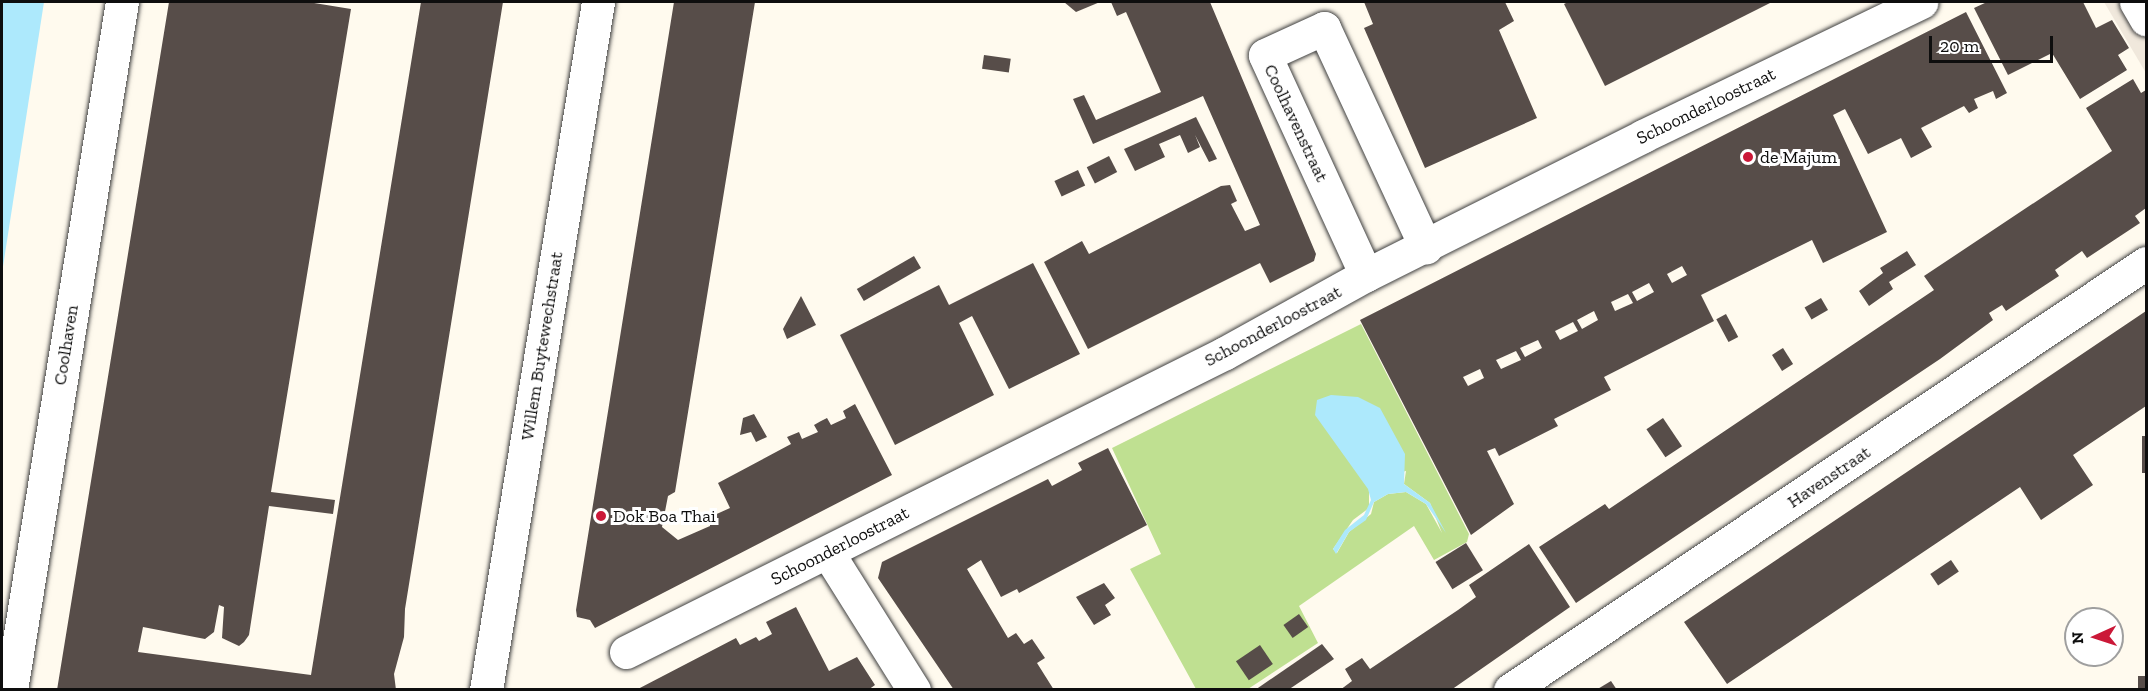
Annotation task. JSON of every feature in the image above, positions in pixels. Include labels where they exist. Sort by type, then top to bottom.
[{"type":"street","name":"Coolhaven","points":[[11,690],[122,2]]},
{"type":"street","name":"Willem Buytewechstraat","points":[[486,690],[598,2]]},
{"type":"street","name":"Schoonderloostraat","points":[[626,652],[828,553],[1225,352],[1366,275],[1426,248],[1643,136],[1921,2]]},
{"type":"street","points":[[2136,2],[2146,19]]},
{"type":"street","name":"Coolhavenstraat","points":[[1366,275],[1264,55],[1323,28],[1426,248]]},
{"type":"street","name":"Havenstraat","points":[[1510,690],[2146,263]]},
{"type":"street","points":[[828,553],[914,690]]},
{"type":"green space","points":[[1361,324],[1469,534],[1467,542],[1434,560],[1414,526],[1299,606],[1318,643],[1248,689],[1196,689],[1130,569],[1161,554],[1112,448]],"holes":[[[1406,471],[1404,484],[1430,503],[1442,533],[1426,504],[1406,492],[1388,494],[1374,502],[1371,514],[1349,532],[1337,553],[1333,549],[1353,520],[1369,508],[1369,489],[1363,481]]]},
{"type":"shaded area","points":[[2104,2],[2146,2],[2146,73]]},
{"type":"water","points":[[2,2],[44,2],[2,273]]},
{"type":"water","points":[[1331,395],[1358,397],[1380,408],[1405,454],[1404,484],[1430,503],[1446,533],[1426,504],[1406,492],[1388,494],[1374,502],[1366,520],[1349,532],[1336,554],[1333,549],[1345,530],[1364,515],[1371,500],[1368,489],[1315,415],[1317,400]]},
{"type":"building","points":[[169,2],[308,2],[351,9],[271,492],[335,500],[333,514],[269,506],[249,635],[239,646],[222,638],[224,607],[219,605],[214,632],[205,639],[143,627],[138,652],[311,675],[421,2],[503,2],[405,609],[404,637],[394,674],[396,690],[57,690]]},
{"type":"building","points":[[674,2],[755,2],[675,492],[668,496],[662,527],[678,540],[710,526],[710,517],[730,508],[718,483],[791,444],[787,437],[799,432],[802,439],[818,432],[814,425],[827,418],[831,425],[846,418],[843,411],[855,404],[892,475],[595,628],[590,620],[577,617],[576,610]]},
{"type":"building","points":[[1064,2],[1100,2],[1076,12]]},
{"type":"building","points":[[1111,2],[1210,2],[1316,254],[1314,261],[1270,283],[1260,263],[1088,349],[1044,262],[1082,241],[1089,254],[1221,186],[1230,185],[1237,201],[1231,204],[1245,231],[1260,225],[1203,96],[1093,144],[1073,99],[1084,95],[1096,120],[1161,92],[1126,12],[1117,16]]},
{"type":"building","points":[[1364,2],[1505,2],[1514,21],[1499,30],[1537,118],[1425,168],[1364,28],[1373,24]]},
{"type":"building","points":[[1568,2],[1772,2],[1605,86],[1564,4]]},
{"type":"building","points":[[1987,2],[2083,2],[2096,28],[2112,20],[2129,48],[2118,55],[2127,70],[2080,99],[2052,53],[2008,75],[1974,8]]},
{"type":"building","points":[[1966,12],[2007,93],[1996,99],[1993,91],[1974,99],[1978,108],[1969,113],[1964,106],[1921,128],[1932,147],[1911,158],[1901,138],[1868,154],[1845,109],[1833,115],[1887,232],[1823,263],[1812,240],[1701,295],[1714,321],[1604,377],[1611,390],[1554,419],[1558,426],[1499,456],[1495,448],[1487,451],[1514,504],[1471,535],[1360,320]],"holes":[[[1682,266],[1687,275],[1672,283],[1667,274]],[[1649,283],[1654,292],[1637,301],[1632,292]],[[1628,294],[1633,303],[1615,311],[1611,302]],[[1594,311],[1598,320],[1582,329],[1577,320]],[[1573,322],[1578,331],[1560,340],[1555,331]],[[1538,340],[1542,348],[1525,357],[1520,348]],[[1516,351],[1521,360],[1501,369],[1496,360]],[[1480,369],[1484,378],[1468,386],[1463,377]]]},
{"type":"building","points":[[984,55],[1011,59],[1009,73],[982,69]]},
{"type":"building","points":[[2133,79],[2141,93],[2146,90],[2146,208],[2135,216],[2140,223],[2087,258],[2082,251],[2055,270],[2059,276],[2006,311],[2002,305],[1989,313],[1993,320],[1940,359],[1576,603],[1539,547],[1605,504],[1609,509],[1934,290],[1924,276],[2112,151],[2086,108]]},
{"type":"building","points":[[1196,117],[1217,159],[1209,162],[1195,135],[1200,147],[1188,153],[1180,135],[1159,144],[1165,157],[1135,171],[1124,149]]},
{"type":"building","points":[[1109,156],[1117,172],[1095,183],[1087,167]]},
{"type":"building","points":[[1078,170],[1085,185],[1062,196],[1054,181]]},
{"type":"building","points":[[1907,251],[1916,265],[1889,282],[1893,289],[1869,306],[1859,291],[1883,273],[1880,268]]},
{"type":"building","points":[[914,256],[921,268],[864,301],[857,289]]},
{"type":"building","points":[[1033,263],[1080,354],[1009,389],[972,316],[959,323],[994,395],[895,445],[840,335],[939,285],[949,305]]},
{"type":"building","points":[[801,296],[816,325],[787,339],[783,329]]},
{"type":"building","points":[[1821,298],[1828,310],[1812,320],[1805,308]]},
{"type":"building","points":[[2146,311],[2146,406],[2073,455],[2093,485],[2041,520],[2020,487],[1727,684],[1684,622]]},
{"type":"building","points":[[1726,314],[1738,337],[1728,342],[1716,319]]},
{"type":"building","points":[[1783,348],[1793,364],[1782,371],[1772,355]]},
{"type":"building","points":[[754,414],[767,437],[756,442],[751,432],[740,435],[743,418]]},
{"type":"building","points":[[1663,418],[1682,446],[1665,457],[1646,429]]},
{"type":"building","points":[[2142,436],[2146,436],[2146,473],[2142,473]]},
{"type":"building","points":[[1108,448],[1147,525],[1019,593],[1017,589],[1001,597],[981,560],[967,569],[1008,638],[1016,633],[1024,644],[1032,639],[1045,658],[1037,663],[1054,690],[954,690],[878,578],[882,562],[1048,479],[1052,486],[1082,470],[1078,463]]},
{"type":"building","points":[[1466,543],[1483,570],[1452,589],[1435,562]]},
{"type":"building","points":[[1529,544],[1570,607],[1451,690],[1340,690],[1352,681],[1345,669],[1362,658],[1370,669],[1458,610],[1476,597],[1469,585]]},
{"type":"building","points":[[1951,560],[1959,572],[1938,586],[1930,574]]},
{"type":"building","points":[[1104,583],[1115,598],[1105,605],[1111,615],[1094,625],[1076,597]]},
{"type":"building","points":[[796,607],[829,671],[857,657],[875,685],[868,690],[636,690],[736,638],[740,645],[756,637],[759,641],[772,634],[766,622]]},
{"type":"building","points":[[1299,614],[1308,627],[1293,638],[1283,625]]},
{"type":"building","points":[[1322,644],[1334,659],[1288,690],[1255,690]]},
{"type":"building","points":[[1260,645],[1273,664],[1249,680],[1236,661]]},
{"type":"building","points":[[2138,676],[2146,676],[2146,690],[2138,690]]},
{"type":"building","points":[[1611,681],[1617,690],[1596,690]]},
{"type":"place","name":"de Majum","points":[[1748,157]]},
{"type":"place","name":"Dok Boa Thai","points":[[601,516]]}]
